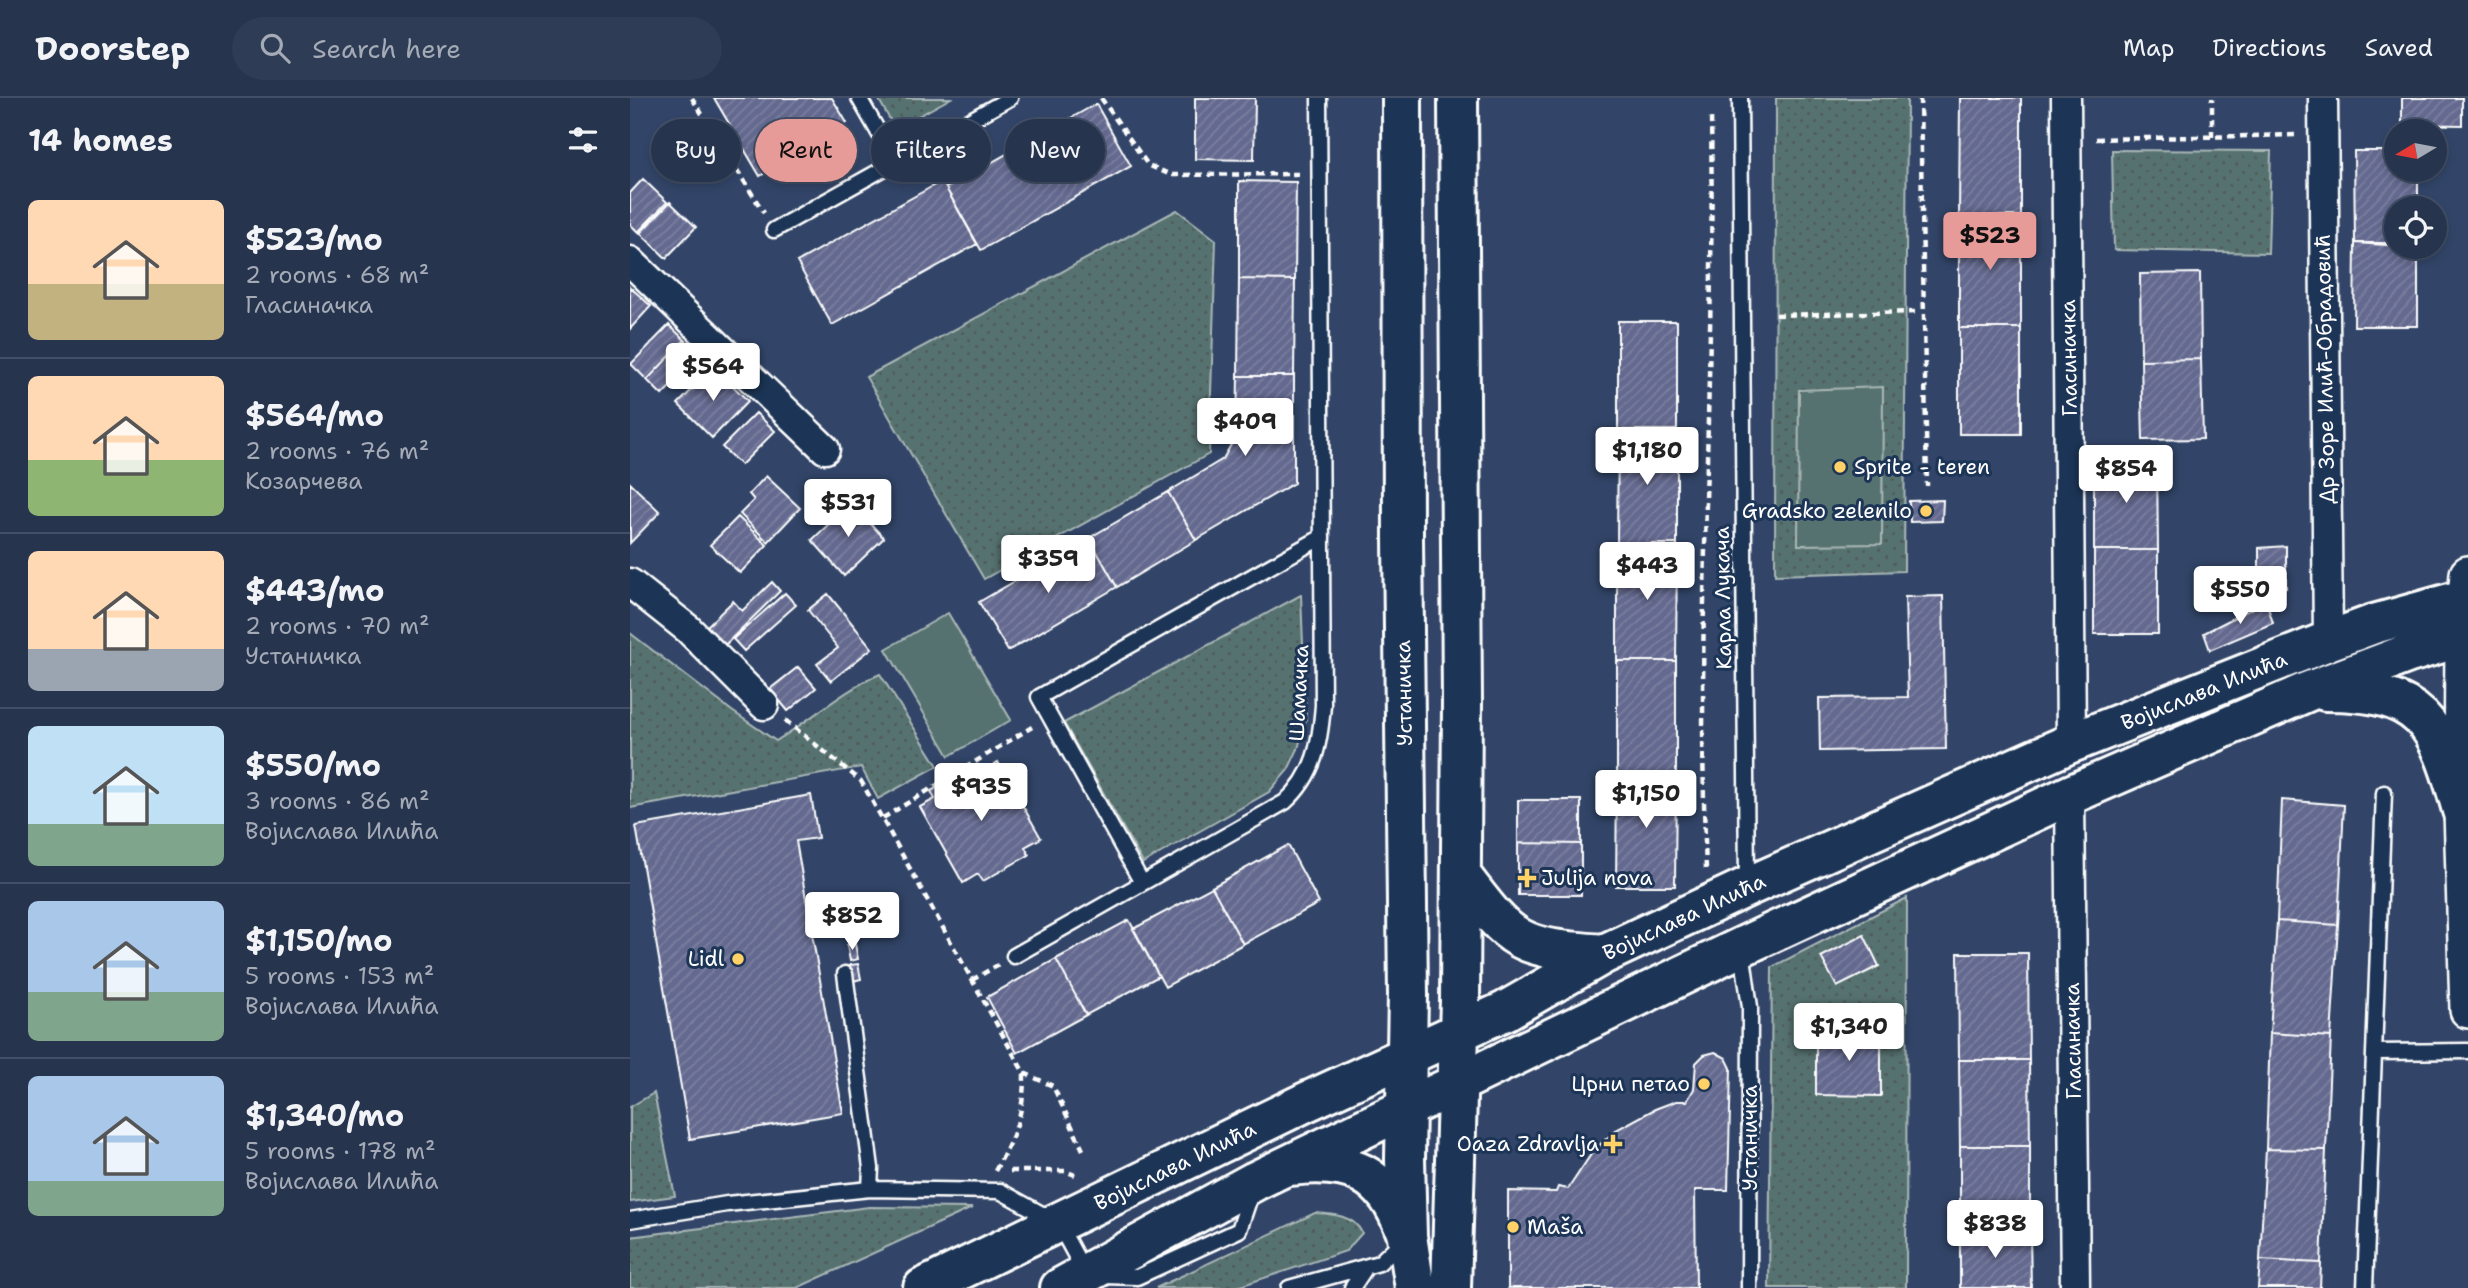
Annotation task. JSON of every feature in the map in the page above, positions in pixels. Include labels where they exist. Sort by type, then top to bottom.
[{"type":"main road","name":"Устаничка","points":[[1402,98],[1407,1236],[1415,1288]]},
{"type":"main road","points":[[1451,1288],[1461,875],[1458,98]]},
{"type":"main road","name":"Војислава Илића","points":[[923,1288],[1408,1054],[1505,1011],[1604,954],[1747,887],[2071,743],[2374,624],[2467,608]]},
{"type":"main road","name":"Војислава Илића","points":[[1073,1281],[1269,1174],[1741,947],[2070,794],[2309,691],[2467,608]]},
{"type":"main road","points":[[2309,691],[2363,691],[2386,695],[2419,715],[2446,755],[2462,810]]},
{"type":"main road","points":[[1461,875],[1491,915],[1527,944],[1604,954]]},
{"type":"main road","points":[[1269,1174],[1315,1163],[1341,1165],[1365,1175],[1383,1187],[1396,1204],[1407,1236]]},
{"type":"street","name":"Гласиначка","points":[[2066,98],[2071,743]]},
{"type":"street","name":"Др Зоре Илић-Обрадовић","points":[[2323,98],[2328,641]]},
{"type":"street","points":[[630,261],[825,449]]},
{"type":"street","points":[[630,583],[688,629],[764,705]]},
{"type":"street","points":[[2467,608],[2462,810],[2468,1010]]},
{"type":"street","name":"Гласиначка","points":[[2070,794],[2075,1288]]},
{"type":"lane","points":[[859,98],[871,119]]},
{"type":"lane","points":[[972,119],[1010,98]]},
{"type":"lane","points":[[1141,881],[1039,697],[1322,537],[1319,98]]},
{"type":"lane","name":"Карла Лукача","points":[[1740,98],[1747,887]]},
{"type":"lane","points":[[774,230],[871,175]]},
{"type":"lane","name":"Шамачка","points":[[1014,956],[1141,881],[1285,802],[1303,783],[1316,756],[1321,727],[1322,537]]},
{"type":"lane","points":[[2365,1288],[2384,793]]},
{"type":"lane","name":"Устаничка","points":[[1741,947],[1750,1007],[1749,1288]]},
{"type":"lane","points":[[845,974],[870,1168],[870,1189]]},
{"type":"lane","points":[[2376,1052],[2468,1051]]},
{"type":"lane","points":[[630,1220],[727,1204],[870,1189],[1000,1191],[1058,1223],[1073,1281]]},
{"type":"lane","points":[[1289,1288],[1321,1283],[1379,1263],[1407,1236]]},
{"type":"lane","points":[[1352,1288],[1366,1267]]},
{"type":"path","points":[[692,98],[774,230]]},
{"type":"path","points":[[1101,98],[1148,165],[1171,175],[1319,174]]},
{"type":"path","points":[[1920,98],[1927,486]]},
{"type":"path","points":[[2212,98],[2212,137]]},
{"type":"path","points":[[1706,870],[1704,717],[1713,230],[1710,114]]},
{"type":"path","points":[[2067,139],[2323,134]]},
{"type":"path","points":[[1776,315],[1915,312]]},
{"type":"path","points":[[764,705],[861,780],[1024,1073],[1024,1103],[1015,1136],[995,1171]]},
{"type":"path","points":[[883,818],[1051,715]]},
{"type":"path","points":[[1024,1073],[1053,1086],[1083,1150]]},
{"type":"green space","points":[[878,98],[951,98],[913,119],[890,119]]},
{"type":"green space","points":[[1776,98],[1907,98],[1904,571],[1775,575]]},
{"type":"green space","points":[[2112,150],[2271,151],[2268,253],[2114,250]]},
{"type":"green space","points":[[1177,210],[1216,240],[1209,454],[984,579],[866,377]]},
{"type":"green space","name":"Sprite - teren","points":[[1883,387],[1882,544],[1798,545],[1799,390]]},
{"type":"green space","points":[[1301,595],[1306,719],[1298,749],[1288,770],[1269,792],[1143,863],[1064,723]]},
{"type":"green space","points":[[948,613],[1011,720],[949,756],[886,649]]},
{"type":"green space","points":[[630,633],[776,741],[880,674],[938,766],[878,799],[861,767],[630,808]]},
{"type":"green space","points":[[1907,898],[1906,1288],[1769,1288],[1772,967]]},
{"type":"green space","points":[[654,1093],[675,1196],[630,1202],[630,1107]]},
{"type":"green space","points":[[869,1207],[972,1208],[797,1288],[630,1288],[630,1237]]},
{"type":"green space","points":[[1315,1213],[1348,1219],[1354,1222],[1362,1233],[1346,1251],[1234,1288],[1156,1288]]},
{"type":"building","points":[[714,98],[832,98],[845,119],[755,119],[755,168],[741,144],[741,119],[726,119]]},
{"type":"building","points":[[1195,98],[1255,98],[1254,160],[1195,159]]},
{"type":"building","points":[[1960,98],[2021,98],[2021,216],[1959,216]]},
{"type":"building","points":[[2402,98],[2462,98],[2462,125],[2447,125],[2447,119],[2402,119]]},
{"type":"building","points":[[1096,104],[1104,119],[1069,119]]},
{"type":"building","points":[[1105,120],[1131,166],[1105,181]]},
{"type":"building","points":[[2354,151],[2384,151],[2384,182],[2418,182],[2418,196],[2384,196],[2384,243],[2355,243]]},
{"type":"building","points":[[1005,155],[1005,182],[1102,182],[981,250],[946,188],[957,182],[991,182],[991,163]]},
{"type":"building","points":[[643,179],[667,202],[638,232],[630,224],[630,193]]},
{"type":"building","points":[[1239,181],[1296,182],[1295,280],[1239,279]]},
{"type":"building","points":[[940,182],[977,244],[832,325],[797,262]]},
{"type":"building","points":[[670,202],[696,227],[666,258],[640,233]]},
{"type":"building","points":[[1959,216],[2021,216],[2021,328],[1959,328]]},
{"type":"building","points":[[2355,243],[2384,245],[2384,259],[2418,259],[2418,326],[2354,326]]},
{"type":"building","points":[[2200,273],[2201,359],[2141,360],[2140,274]]},
{"type":"building","points":[[1239,279],[1295,280],[1294,376],[1238,376]]},
{"type":"building","points":[[630,287],[651,306],[630,329]]},
{"type":"building","points":[[1618,321],[1677,321],[1677,430],[1618,430]]},
{"type":"building","points":[[669,325],[685,340],[647,380],[631,364]]},
{"type":"building","points":[[1959,328],[2021,328],[2021,434],[1959,434]]},
{"type":"building","points":[[685,340],[701,355],[662,395],[647,380]]},
{"type":"building","points":[[2201,359],[2203,439],[2143,440],[2141,360]]},
{"type":"building","points":[[714,367],[748,401],[712,438],[678,404]]},
{"type":"building","points":[[1238,376],[1294,376],[1294,483],[1196,540],[1168,492],[1223,459],[1237,434]]},
{"type":"building","points":[[756,413],[775,431],[741,465],[722,447]]},
{"type":"building","points":[[1618,430],[1677,430],[1677,544],[1617,544]]},
{"type":"building","points":[[2094,460],[2157,460],[2158,550],[2094,550]]},
{"type":"building","points":[[766,476],[800,508],[768,542],[740,514],[754,500],[749,494]]},
{"type":"building","points":[[630,483],[660,512],[630,543]]},
{"type":"building","points":[[1168,492],[1196,540],[1117,587],[1089,538]]},
{"type":"building","name":"Gradsko zelenilo","points":[[1943,500],[1942,521],[1910,522],[1909,501]]},
{"type":"building","points":[[851,503],[884,538],[844,576],[812,540]]},
{"type":"building","points":[[738,517],[767,545],[740,573],[710,545]]},
{"type":"building","points":[[1089,538],[1117,587],[1008,651],[979,602]]},
{"type":"building","points":[[1617,544],[1677,544],[1676,661],[1617,661]]},
{"type":"building","points":[[2286,546],[2286,588],[2259,589],[2259,548]]},
{"type":"building","points":[[2094,550],[2158,550],[2158,634],[2094,634]]},
{"type":"building","points":[[772,582],[780,591],[721,649],[702,631],[733,601],[742,611]]},
{"type":"building","points":[[785,593],[796,605],[744,651],[733,639]]},
{"type":"building","points":[[828,594],[872,648],[831,681],[817,664],[838,648],[808,610]]},
{"type":"building","points":[[1943,596],[1946,749],[1820,751],[1819,698],[1908,697],[1905,597]]},
{"type":"building","points":[[2266,601],[2273,623],[2210,650],[2204,633]]},
{"type":"building","points":[[1617,661],[1676,661],[1676,775],[1617,775]]},
{"type":"building","points":[[798,667],[816,688],[788,711],[770,689]]},
{"type":"building","points":[[998,762],[1041,838],[1025,847],[1029,855],[983,881],[978,874],[963,883],[920,807],[935,799],[931,791],[978,765],[982,772]]},
{"type":"building","points":[[1617,775],[1676,775],[1675,886],[1616,886]]},
{"type":"building","name":"Lidl","points":[[811,795],[818,838],[796,841],[843,1113],[690,1139],[636,826]]},
{"type":"building","points":[[1518,800],[1581,800],[1581,844],[1518,843]]},
{"type":"building","points":[[2282,800],[2344,805],[2338,925],[2277,921]]},
{"type":"building","points":[[1518,843],[1581,844],[1581,895],[1518,895]]},
{"type":"building","points":[[1288,845],[1319,903],[1243,944],[1212,887]]},
{"type":"building","points":[[1212,887],[1243,944],[1165,987],[1133,929]]},
{"type":"building","points":[[1129,920],[1159,976],[1086,1015],[1056,959]]},
{"type":"building","points":[[2277,921],[2338,925],[2331,1037],[2270,1033]]},
{"type":"building","points":[[1864,935],[1879,966],[1837,987],[1821,957]]},
{"type":"building","points":[[855,944],[858,959],[850,961],[847,945]]},
{"type":"building","points":[[1958,953],[2028,953],[2029,1060],[1959,1060]]},
{"type":"building","points":[[1056,959],[1086,1015],[1017,1053],[987,997]]},
{"type":"building","points":[[858,964],[861,979],[853,981],[850,965]]},
{"type":"building","points":[[1816,1031],[1881,1031],[1881,1096],[1816,1095]]},
{"type":"building","points":[[2270,1033],[2331,1037],[2326,1150],[2266,1149]]},
{"type":"building","points":[[1715,1052],[1726,1058],[1731,1068],[1728,1190],[1695,1190],[1696,1288],[1508,1288],[1508,1191],[1556,1192],[1558,1187],[1568,1189],[1594,1150],[1616,1130],[1655,1109],[1676,1101],[1687,1101],[1694,1089],[1696,1063],[1704,1055]]},
{"type":"building","points":[[1959,1060],[2029,1060],[2030,1146],[1960,1146]]},
{"type":"building","points":[[1960,1146],[2030,1146],[2030,1232],[1960,1232]]},
{"type":"building","points":[[2266,1149],[2326,1150],[2321,1263],[2260,1260]]},
{"type":"building","points":[[1960,1232],[2030,1232],[2031,1288],[1960,1288]]},
{"type":"building","points":[[2260,1260],[2321,1263],[2320,1288],[2258,1288]]},
{"type":"place","name":"Sprite - teren","points":[[1840,467]]},
{"type":"place","name":"Gradsko zelenilo","points":[[1926,511]]},
{"type":"place","name":"Julija nova","points":[[1527,878]]},
{"type":"place","name":"Lidl","points":[[738,959]]},
{"type":"place","name":"Црни петао","points":[[1704,1084]]},
{"type":"place","name":"Oaza Zdravlja","points":[[1613,1144]]},
{"type":"place","name":"Maša","points":[[1513,1227]]}]
